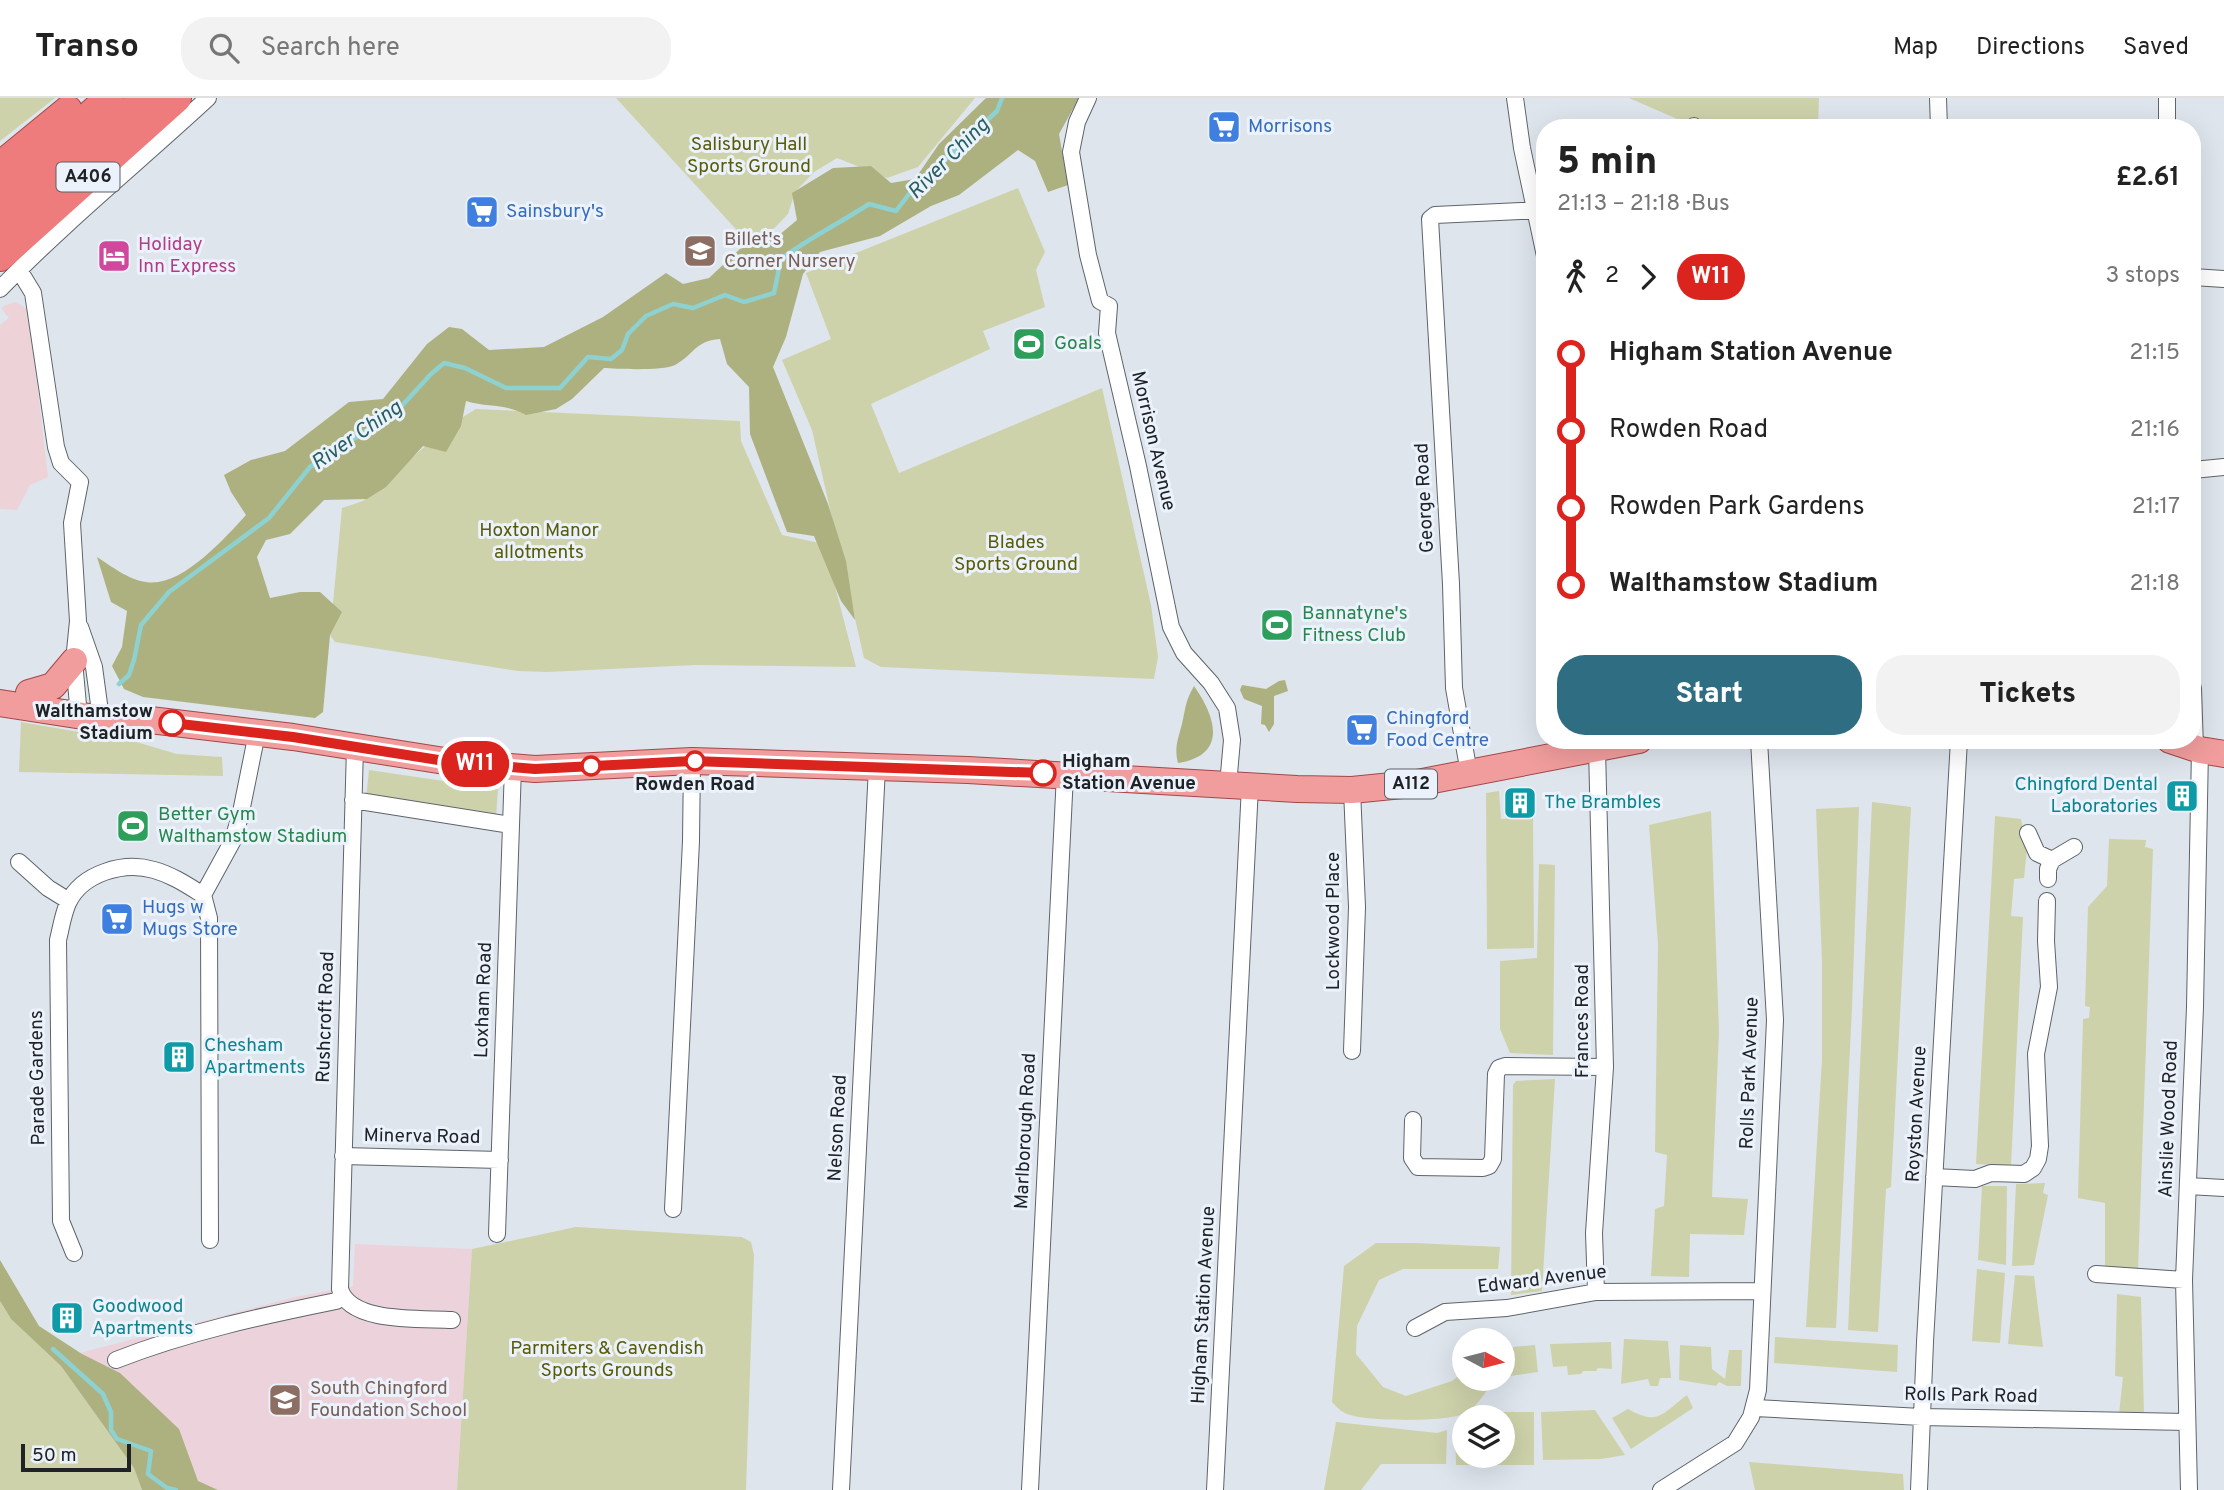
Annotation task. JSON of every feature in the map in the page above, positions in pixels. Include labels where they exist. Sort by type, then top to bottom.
[{"type":"highway","points":[[0,166],[82,98]]},
{"type":"highway","name":"A406","points":[[0,195],[109,98]]},
{"type":"highway","name":"A406","points":[[0,226],[145,98]]},
{"type":"highway","name":"A406","points":[[15,263],[177,98]]},
{"type":"main road","points":[[29,693],[53,686],[74,661]]},
{"type":"main road","name":"A112","points":[[0,688],[29,693],[90,711]]},
{"type":"main road","name":"A112","points":[[0,703],[130,712],[146,720],[257,733],[451,762],[535,769],[692,761],[1065,774],[1352,790],[1412,784],[1597,749]]},
{"type":"street","points":[[0,289],[15,263],[208,98]]},
{"type":"street","name":"Morrison Avenue","points":[[1088,98],[1077,122],[1071,152],[1088,255],[1100,301],[1109,306],[1107,332],[1171,627],[1184,653],[1211,683],[1227,708],[1239,785]]},
{"type":"street","points":[[1515,98],[1536,196]]},
{"type":"street","points":[[1938,98],[1939,119]]},
{"type":"street","points":[[2166,119],[2167,98]]},
{"type":"street","name":"George Road","points":[[1469,773],[1454,688],[1451,584],[1430,219],[1435,215],[1536,210]]},
{"type":"street","points":[[15,263],[33,293],[55,447],[61,463],[80,482],[72,523],[78,621],[74,661],[90,711]]},
{"type":"street","points":[[2201,277],[2224,279]]},
{"type":"street","points":[[2201,469],[2224,467]]},
{"type":"street","points":[[78,621],[94,667],[90,711]]},
{"type":"street","name":"Ainslie Wood Road","points":[[2189,1490],[2184,1280],[2206,751],[2201,727]]},
{"type":"street","points":[[210,1240],[209,918],[203,895],[232,842],[257,733]]},
{"type":"street","name":"Rushcroft Road","points":[[341,1292],[355,747]]},
{"type":"street","name":"Frances Road","points":[[1596,1292],[1594,1233],[1605,1067],[1597,749]]},
{"type":"street","name":"Rolls Park Avenue","points":[[1755,1408],[1775,1020],[1760,749]]},
{"type":"street","name":"Royston Avenue","points":[[1919,1490],[1958,749]]},
{"type":"street","points":[[673,1209],[691,841],[692,761]]},
{"type":"street","name":"Loxham Road","points":[[497,1234],[513,767]]},
{"type":"street","name":"Nelson Road","points":[[841,1490],[877,767]]},
{"type":"street","name":"Marlborough Road","points":[[1030,1490],[1065,774]]},
{"type":"street","name":"Higham Station Avenue","points":[[1216,1490],[1239,785]]},
{"type":"street","name":"Lockwood Place","points":[[1352,790],[1357,908],[1352,1051]]},
{"type":"street","points":[[353,800],[511,825]]},
{"type":"street","points":[[2028,833],[2037,853],[2052,860]]},
{"type":"street","points":[[2048,879],[2052,860],[2074,847]]},
{"type":"street","points":[[19,862],[48,888],[69,901],[81,885],[99,874],[117,868],[152,869],[179,880],[203,895]]},
{"type":"street","name":"Parade Gardens","points":[[69,901],[58,940],[61,1221],[74,1253]]},
{"type":"street","points":[[1934,1177],[1975,1179],[1991,1173],[2024,1174],[2033,1168],[2038,1159],[2040,1146],[2036,1054],[2049,987],[2047,901]]},
{"type":"street","points":[[1413,1120],[1412,1158],[1418,1167],[1483,1168],[1489,1166],[1493,1159],[1496,1074],[1499,1068],[1605,1067]]},
{"type":"street","name":"Minerva Road","points":[[343,1156],[499,1160]]},
{"type":"street","points":[[2188,1186],[2224,1188]]},
{"type":"street","points":[[2096,1273],[2184,1280]]},
{"type":"street","name":"Edward Avenue","points":[[1415,1328],[1445,1312],[1507,1308],[1596,1292],[1762,1291]]},
{"type":"street","points":[[116,1360],[156,1344],[257,1317],[336,1301],[341,1292],[359,1309],[373,1316],[452,1320]]},
{"type":"street","points":[[1661,1490],[1735,1443],[1755,1408]]},
{"type":"street","name":"Rolls Park Road","points":[[1755,1408],[1921,1417],[2187,1422]]},
{"type":"shaded area","points":[[16,302],[27,309],[29,316],[48,477],[30,485],[17,510],[0,509],[0,325],[9,318],[1,308]]},
{"type":"shaded area","name":"South Chingford Foundation School","points":[[355,1244],[472,1249],[457,1490],[203,1490],[68,1356],[295,1297],[353,1286]]},
{"type":"green space","points":[[0,98],[55,98],[0,141]]},
{"type":"green space","name":"Salisbury Hall Sports Ground","points":[[616,98],[975,98],[918,167],[887,178],[837,158],[814,172],[795,192],[788,214],[754,249]]},
{"type":"green space","points":[[986,98],[1079,98],[1059,134],[1068,185],[1048,192],[1035,161],[1018,150],[959,195],[931,206],[880,236],[820,252],[803,274],[786,337],[773,367],[828,504],[846,561],[855,620],[841,601],[814,536],[787,532],[750,434],[749,387],[727,364],[720,339],[705,343],[669,367],[604,368],[572,399],[556,409],[526,415],[511,409],[466,401],[461,426],[446,452],[423,446],[386,487],[367,499],[324,500],[290,534],[266,540],[257,557],[270,598],[300,592],[320,592],[342,612],[330,635],[323,712],[315,718],[143,697],[124,689],[112,666],[122,647],[127,611],[111,602],[97,557],[133,579],[146,582],[159,582],[187,570],[201,560],[246,515],[224,475],[251,460],[285,451],[349,402],[383,399],[427,344],[449,327],[462,329],[489,350],[544,347],[603,317],[666,273],[683,284],[709,278],[740,249],[778,236],[797,220],[792,193],[833,168],[871,166],[891,183],[915,179],[939,144]]},
{"type":"green space","points":[[1629,98],[1819,98],[1818,119],[1677,119]]},
{"type":"green space","name":"Blades Sports Ground","points":[[1018,188],[1045,252],[1036,270],[1045,307],[983,331],[990,349],[871,404],[899,473],[1102,388],[1151,605],[1158,657],[1154,679],[881,667],[864,658],[812,430],[782,360],[831,339],[806,273]]},
{"type":"green space","name":"Hoxton Manor allotments","points":[[476,409],[740,421],[741,441],[782,535],[824,544],[856,667],[695,665],[518,671],[335,642],[330,635],[342,508],[363,501],[448,426]]},
{"type":"green space","points":[[1285,680],[1288,691],[1274,696],[1274,724],[1269,732],[1265,725],[1261,724],[1262,706],[1244,699],[1240,690],[1242,685],[1266,689]]},
{"type":"green space","points":[[1194,686],[1212,722],[1211,743],[1205,752],[1194,759],[1178,763],[1178,739],[1187,701]]},
{"type":"green space","points":[[21,722],[136,742],[177,754],[222,757],[223,776],[19,772]]},
{"type":"green space","points":[[369,770],[498,789],[496,818],[366,799]]},
{"type":"green space","points":[[1499,791],[1501,819],[1533,817],[1534,948],[1487,949],[1486,793]]},
{"type":"green space","points":[[1872,802],[1911,807],[1891,1187],[1886,1189],[1878,1332],[1848,1330]]},
{"type":"green space","points":[[1859,807],[1836,1328],[1806,1327],[1822,1059],[1822,962],[1816,809]]},
{"type":"green space","points":[[1711,811],[1719,1031],[1712,1197],[1748,1199],[1744,1235],[1690,1234],[1689,1277],[1651,1276],[1655,1209],[1664,1206],[1667,1155],[1655,1152],[1658,944],[1649,825]]},
{"type":"green space","points":[[1995,816],[2021,819],[2027,849],[2024,878],[2014,879],[2011,916],[2023,917],[2011,1166],[1976,1164]]},
{"type":"green space","points":[[2109,839],[2146,840],[2145,847],[2153,849],[2138,1271],[2105,1267],[2105,1203],[2078,1198],[2083,1019],[2089,1018],[2090,1007],[2085,1006],[2088,907],[2107,886]]},
{"type":"green space","points":[[1539,864],[1555,865],[1553,1055],[1510,1053],[1500,1029],[1500,961],[1537,958]]},
{"type":"green space","points":[[1555,1079],[1542,1291],[1511,1295],[1513,1085],[1516,1081]]},
{"type":"green space","points":[[2045,1183],[2043,1193],[2048,1195],[2034,1265],[2012,1266],[2016,1184]]},
{"type":"green space","points":[[1982,1186],[2007,1186],[2006,1265],[1978,1260]]},
{"type":"green space","name":"Parmiters & Cavendish Sports Grounds","points":[[576,1227],[742,1237],[751,1242],[754,1255],[746,1490],[457,1490],[472,1249]]},
{"type":"green space","points":[[1376,1243],[1500,1247],[1498,1269],[1403,1269],[1379,1280],[1357,1326],[1356,1354],[1383,1387],[1406,1396],[1452,1381],[1452,1391],[1487,1391],[1478,1403],[1452,1405],[1452,1417],[1423,1420],[1354,1416],[1340,1410],[1332,1402],[1344,1266]]},
{"type":"green space","points":[[0,1260],[39,1326],[82,1354],[120,1373],[179,1429],[198,1481],[218,1490],[142,1490],[134,1468],[61,1366],[11,1319],[0,1301]]},
{"type":"green space","points":[[1977,1269],[2005,1273],[2000,1343],[1972,1341]]},
{"type":"green space","points":[[2015,1275],[2034,1276],[2043,1347],[2008,1344]]},
{"type":"green space","points":[[2117,1294],[2141,1297],[2144,1414],[2119,1414],[2123,1377],[2115,1376]]},
{"type":"green space","points":[[0,1301],[11,1319],[61,1366],[134,1468],[142,1490],[0,1490]]},
{"type":"green space","points":[[1775,1337],[1898,1345],[1897,1372],[1774,1363]]},
{"type":"green space","points":[[1624,1339],[1668,1341],[1671,1378],[1660,1378],[1658,1386],[1650,1386],[1648,1379],[1621,1384]]},
{"type":"green space","points":[[1611,1342],[1612,1369],[1598,1368],[1596,1371],[1568,1375],[1567,1366],[1553,1367],[1550,1344]]},
{"type":"green space","points":[[1535,1345],[1538,1372],[1516,1375],[1516,1347]]},
{"type":"green space","points":[[1680,1345],[1711,1347],[1712,1369],[1725,1379],[1729,1350],[1742,1350],[1741,1386],[1727,1386],[1719,1382],[1716,1386],[1679,1380]]},
{"type":"green space","points":[[1687,1395],[1693,1408],[1631,1449],[1612,1418],[1628,1409],[1646,1417],[1653,1417],[1665,1412]]},
{"type":"green space","points":[[1595,1410],[1625,1455],[1601,1459],[1543,1460],[1541,1412]]},
{"type":"green space","points":[[1515,1412],[1534,1412],[1534,1465],[1515,1465]]},
{"type":"green space","points":[[1336,1422],[1437,1433],[1447,1430],[1446,1464],[1381,1464],[1361,1490],[1324,1490]]},
{"type":"green space","points":[[1749,1462],[1903,1474],[1904,1490],[1755,1490]]},
{"type":"waterway","name":"River Ching","points":[[119,684],[129,675],[141,625],[169,592],[269,518],[310,467],[397,411],[444,363],[465,368],[506,388],[560,388],[588,357],[611,359],[622,350],[628,334],[646,316],[673,304],[693,308],[725,295],[744,302],[774,293],[781,259],[869,204],[896,211],[909,194],[997,111],[1002,98]]},
{"type":"waterway","name":"River Ching","points":[[53,1349],[103,1394],[111,1412],[111,1430],[117,1439],[151,1451],[148,1474],[167,1488],[176,1490]]},
{"type":"bus line","name":"W11","points":[[172,723],[293,737],[451,762],[535,769],[692,761],[1043,773]]},
{"type":"place","name":"Morrisons","points":[[1224,127]]},
{"type":"place","name":"Sainsbury's","points":[[482,212]]},
{"type":"place","name":"Billet's Corner Nursery","points":[[700,251]]},
{"type":"place","name":"Holiday Inn Express","points":[[114,256]]},
{"type":"place","name":"Goals","points":[[1029,344]]},
{"type":"place","name":"Bannatyne's Fitness Club","points":[[1277,625]]},
{"type":"place","name":"Walthamstow Stadium","points":[[172,723]]},
{"type":"place","name":"Chingford Food Centre","points":[[1362,730]]},
{"type":"place","name":"Rowden Road","points":[[695,761]]},
{"type":"place","name":"Higham Station Avenue","points":[[1043,773]]},
{"type":"place","name":"Chingford Dental Laboratories","points":[[2182,796]]},
{"type":"place","name":"The Brambles","points":[[1520,803]]},
{"type":"place","name":"Better Gym Walthamstow Stadium","points":[[133,826]]},
{"type":"place","name":"Hugs w Mugs Store","points":[[117,919]]},
{"type":"place","name":"Chesham Apartments","points":[[179,1057]]},
{"type":"place","name":"Goodwood Apartments","points":[[67,1318]]},
{"type":"place","name":"South Chingford Foundation School","points":[[285,1400]]}]
